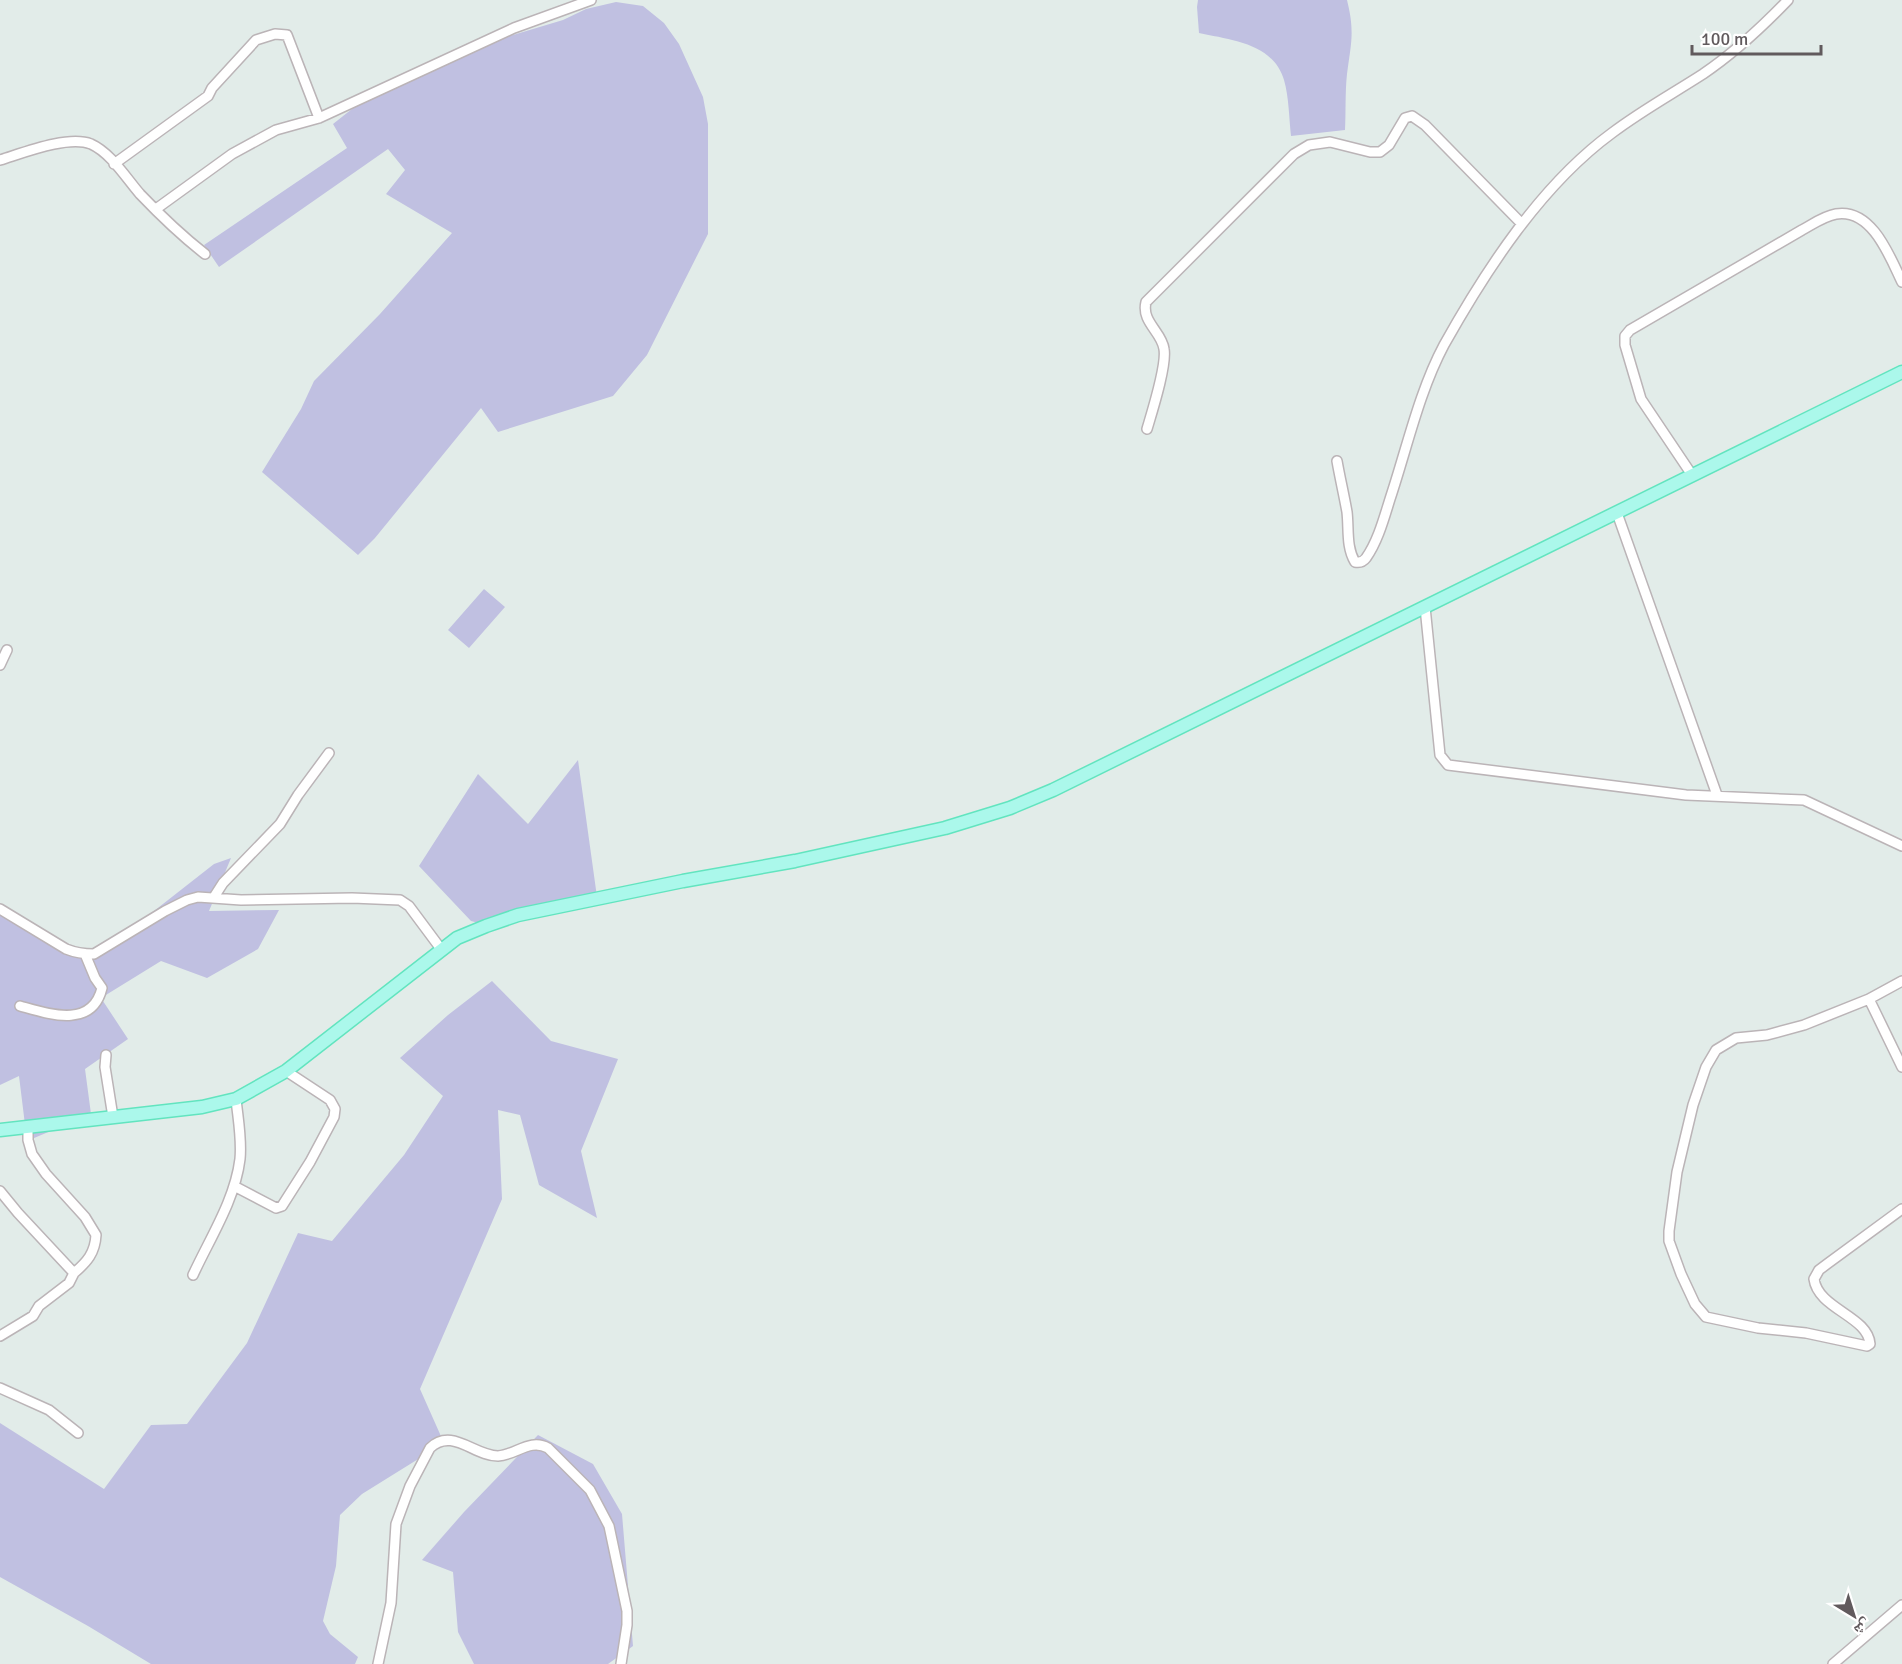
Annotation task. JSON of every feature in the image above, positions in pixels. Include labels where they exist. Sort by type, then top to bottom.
[{"type":"main road","points":[[0,1130],[202,1107],[236,1099],[286,1071],[457,938],[519,915],[683,881],[795,861],[945,828],[1010,808],[1053,790],[1902,372]]},
{"type":"street","points":[[156,209],[241,149],[276,130],[319,118],[514,28],[591,0]]},
{"type":"street","points":[[1337,461],[1347,512],[1349,544],[1352,557],[1355,562],[1359,563],[1365,560],[1382,522],[1421,402],[1440,353],[1464,309],[1522,224],[1575,165],[1610,134],[1734,51],[1788,0]]},
{"type":"street","points":[[114,164],[208,96],[212,88],[256,40],[275,34],[287,35],[319,118]]},
{"type":"street","points":[[1147,429],[1165,350],[1149,323],[1145,309],[1146,302],[1275,172],[1301,149],[1330,141],[1370,152],[1380,152],[1389,145],[1405,118],[1412,116],[1425,125],[1522,224]]},
{"type":"street","points":[[0,160],[75,142],[90,144],[103,152],[156,209],[205,254]]},
{"type":"street","points":[[1692,475],[1641,399],[1625,345],[1625,336],[1630,330],[1802,230],[1826,217],[1838,214],[1847,214],[1861,220],[1874,230],[1882,241],[1902,282]]},
{"type":"street","points":[[1617,513],[1717,795]]},
{"type":"street","points":[[1425,607],[1440,755],[1448,765],[1686,795],[1804,800],[1902,846]]},
{"type":"street","points":[[0,665],[7,650]]},
{"type":"street","points":[[214,897],[223,884],[280,824],[329,753]]},
{"type":"street","points":[[0,909],[66,949],[76,953],[94,954],[136,927],[187,900],[198,897],[240,900],[352,898],[400,900],[410,906],[441,949]]},
{"type":"street","points":[[20,1006],[43,1013],[76,1016],[89,1011],[99,1000],[102,988],[95,978],[86,954]]},
{"type":"street","points":[[1902,981],[1869,999],[1804,1025],[1767,1035],[1736,1038],[1716,1050],[1701,1078],[1685,1140],[1672,1200],[1670,1241],[1691,1296],[1706,1317],[1758,1328],[1806,1333],[1867,1346],[1870,1344],[1869,1337],[1854,1321],[1823,1298],[1816,1290],[1814,1279],[1827,1264],[1902,1209]]},
{"type":"street","points":[[1869,999],[1902,1067]]},
{"type":"street","points":[[106,1055],[105,1068],[113,1118]]},
{"type":"street","points":[[234,1186],[276,1208],[282,1206],[310,1162],[334,1117],[335,1109],[330,1100],[286,1071]]},
{"type":"street","points":[[193,1275],[234,1186],[240,1157],[236,1099]]},
{"type":"street","points":[[0,1336],[33,1316],[39,1306],[69,1282],[74,1273],[92,1254],[96,1235],[85,1217],[46,1174],[32,1154],[28,1140],[28,1126]]},
{"type":"street","points":[[0,1191],[74,1273]]},
{"type":"street","points":[[0,1388],[49,1410],[78,1433]]},
{"type":"street","points":[[378,1664],[391,1603],[396,1524],[402,1505],[430,1448],[437,1442],[448,1440],[485,1454],[499,1456],[534,1444],[541,1444],[548,1448],[590,1490],[609,1526],[625,1598],[627,1626],[620,1663]]},
{"type":"street","points":[[1833,1664],[1902,1605]]},
{"type":"shaded area","points":[[1198,0],[1347,0],[1352,37],[1346,81],[1345,130],[1291,136],[1287,93],[1279,68],[1271,58],[1249,45],[1199,33]]},
{"type":"shaded area","points":[[616,2],[643,6],[664,23],[679,44],[703,97],[708,124],[708,234],[647,355],[613,396],[498,432],[481,408],[375,538],[358,555],[262,472],[301,409],[314,381],[380,314],[452,233],[386,194],[405,170],[388,149],[219,267],[204,245],[347,148],[333,124],[376,90],[503,38],[563,20],[586,9]]},
{"type":"shaded area","points":[[484,589],[505,607],[469,648],[448,630]]},
{"type":"shaded area","points":[[578,760],[597,897],[483,924],[471,921],[419,866],[478,774],[528,824]]},
{"type":"shaded area","points":[[231,858],[209,911],[279,910],[258,949],[207,978],[161,961],[101,998],[128,1039],[85,1069],[91,1114],[27,1141],[19,1076],[0,1085],[0,908],[47,935],[87,952],[117,940],[214,864]]},
{"type":"shaded area","points":[[492,981],[551,1041],[618,1059],[581,1151],[597,1218],[539,1185],[520,1115],[498,1110],[502,1199],[420,1389],[444,1443],[362,1494],[340,1515],[336,1566],[323,1621],[330,1634],[358,1657],[355,1664],[151,1664],[0,1577],[0,1423],[104,1489],[151,1425],[187,1424],[247,1343],[298,1233],[332,1241],[404,1155],[443,1096],[400,1058],[448,1015]]},
{"type":"shaded area","points":[[538,1435],[593,1464],[622,1514],[633,1646],[608,1664],[474,1664],[458,1632],[453,1572],[422,1560],[464,1512]]}]
